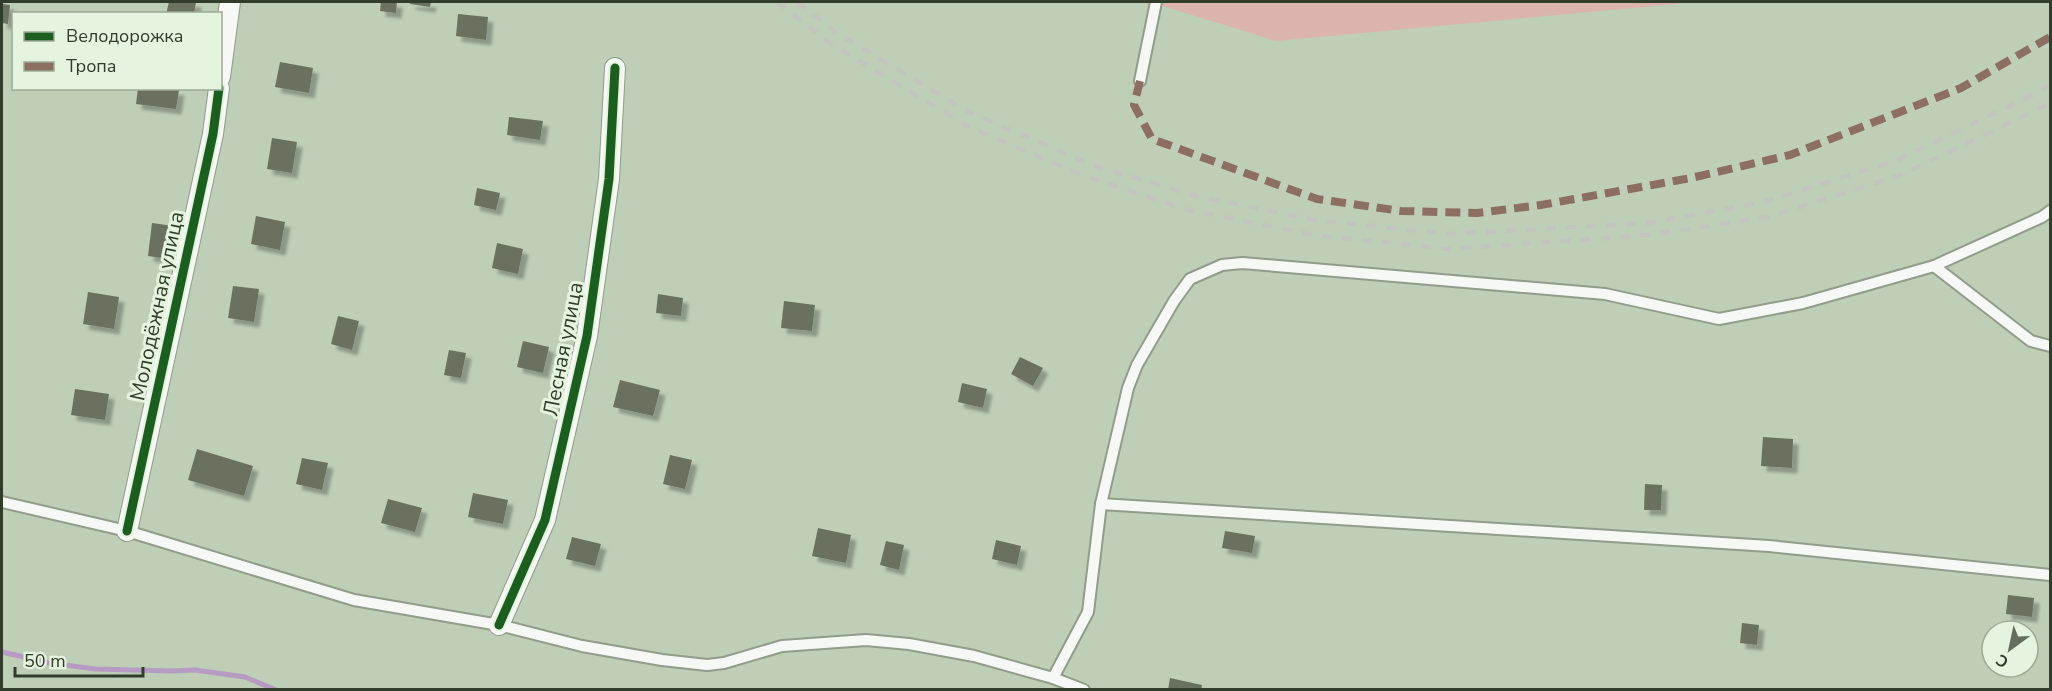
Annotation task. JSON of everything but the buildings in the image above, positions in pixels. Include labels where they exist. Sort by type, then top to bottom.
[{"type":"street","points":[[222,62],[230,2]]},
{"type":"street","name":"Лесная улица","points":[[500,625],[544,520],[587,336],[609,179],[615,69]]},
{"type":"street","name":"Молодёжная улица","points":[[127,531],[211,145],[219,90]]},
{"type":"lane","points":[[1140,81],[1156,2]]},
{"type":"lane","points":[[1053,678],[1088,612],[1101,504],[1128,388],[1137,365],[1174,301],[1190,279],[1222,265],[1242,263],[1605,294],[1719,319],[1803,303],[1934,266],[2042,217],[2050,211]]},
{"type":"lane","points":[[1934,266],[2031,341],[2050,346]]},
{"type":"lane","points":[[2,502],[127,531],[354,600],[500,625],[582,646],[707,665],[724,663],[782,646],[866,640],[909,644],[974,656],[1053,678],[1084,690]]},
{"type":"lane","points":[[1101,504],[1769,546],[2050,575]]},
{"type":"shaded area","points":[[1150,2],[1683,2],[1276,41]]},
{"type":"waterway","points":[[2,652],[50,663],[95,669],[195,670],[245,677],[276,690]]},
{"type":"railway","points":[[777,2],[830,43],[967,126],[1082,175],[1188,210],[1313,235],[1449,249],[1648,235],[1768,217],[1901,175],[2050,103]]},
{"type":"railway","points":[[797,2],[837,33],[969,112],[1092,165],[1192,195],[1315,220],[1450,234],[1647,223],[1764,202],[1895,161],[2050,85]]},
{"type":"marked path","points":[[1140,81],[1134,105],[1152,139],[1317,199],[1401,211],[1477,213],[1541,205],[1691,178],[1790,155],[1961,88],[2050,37]]},
{"type":"cycle path","points":[[499,625],[545,520],[587,336],[609,179],[615,68]]},
{"type":"cycle path","points":[[127,531],[213,134],[219,90]]}]
